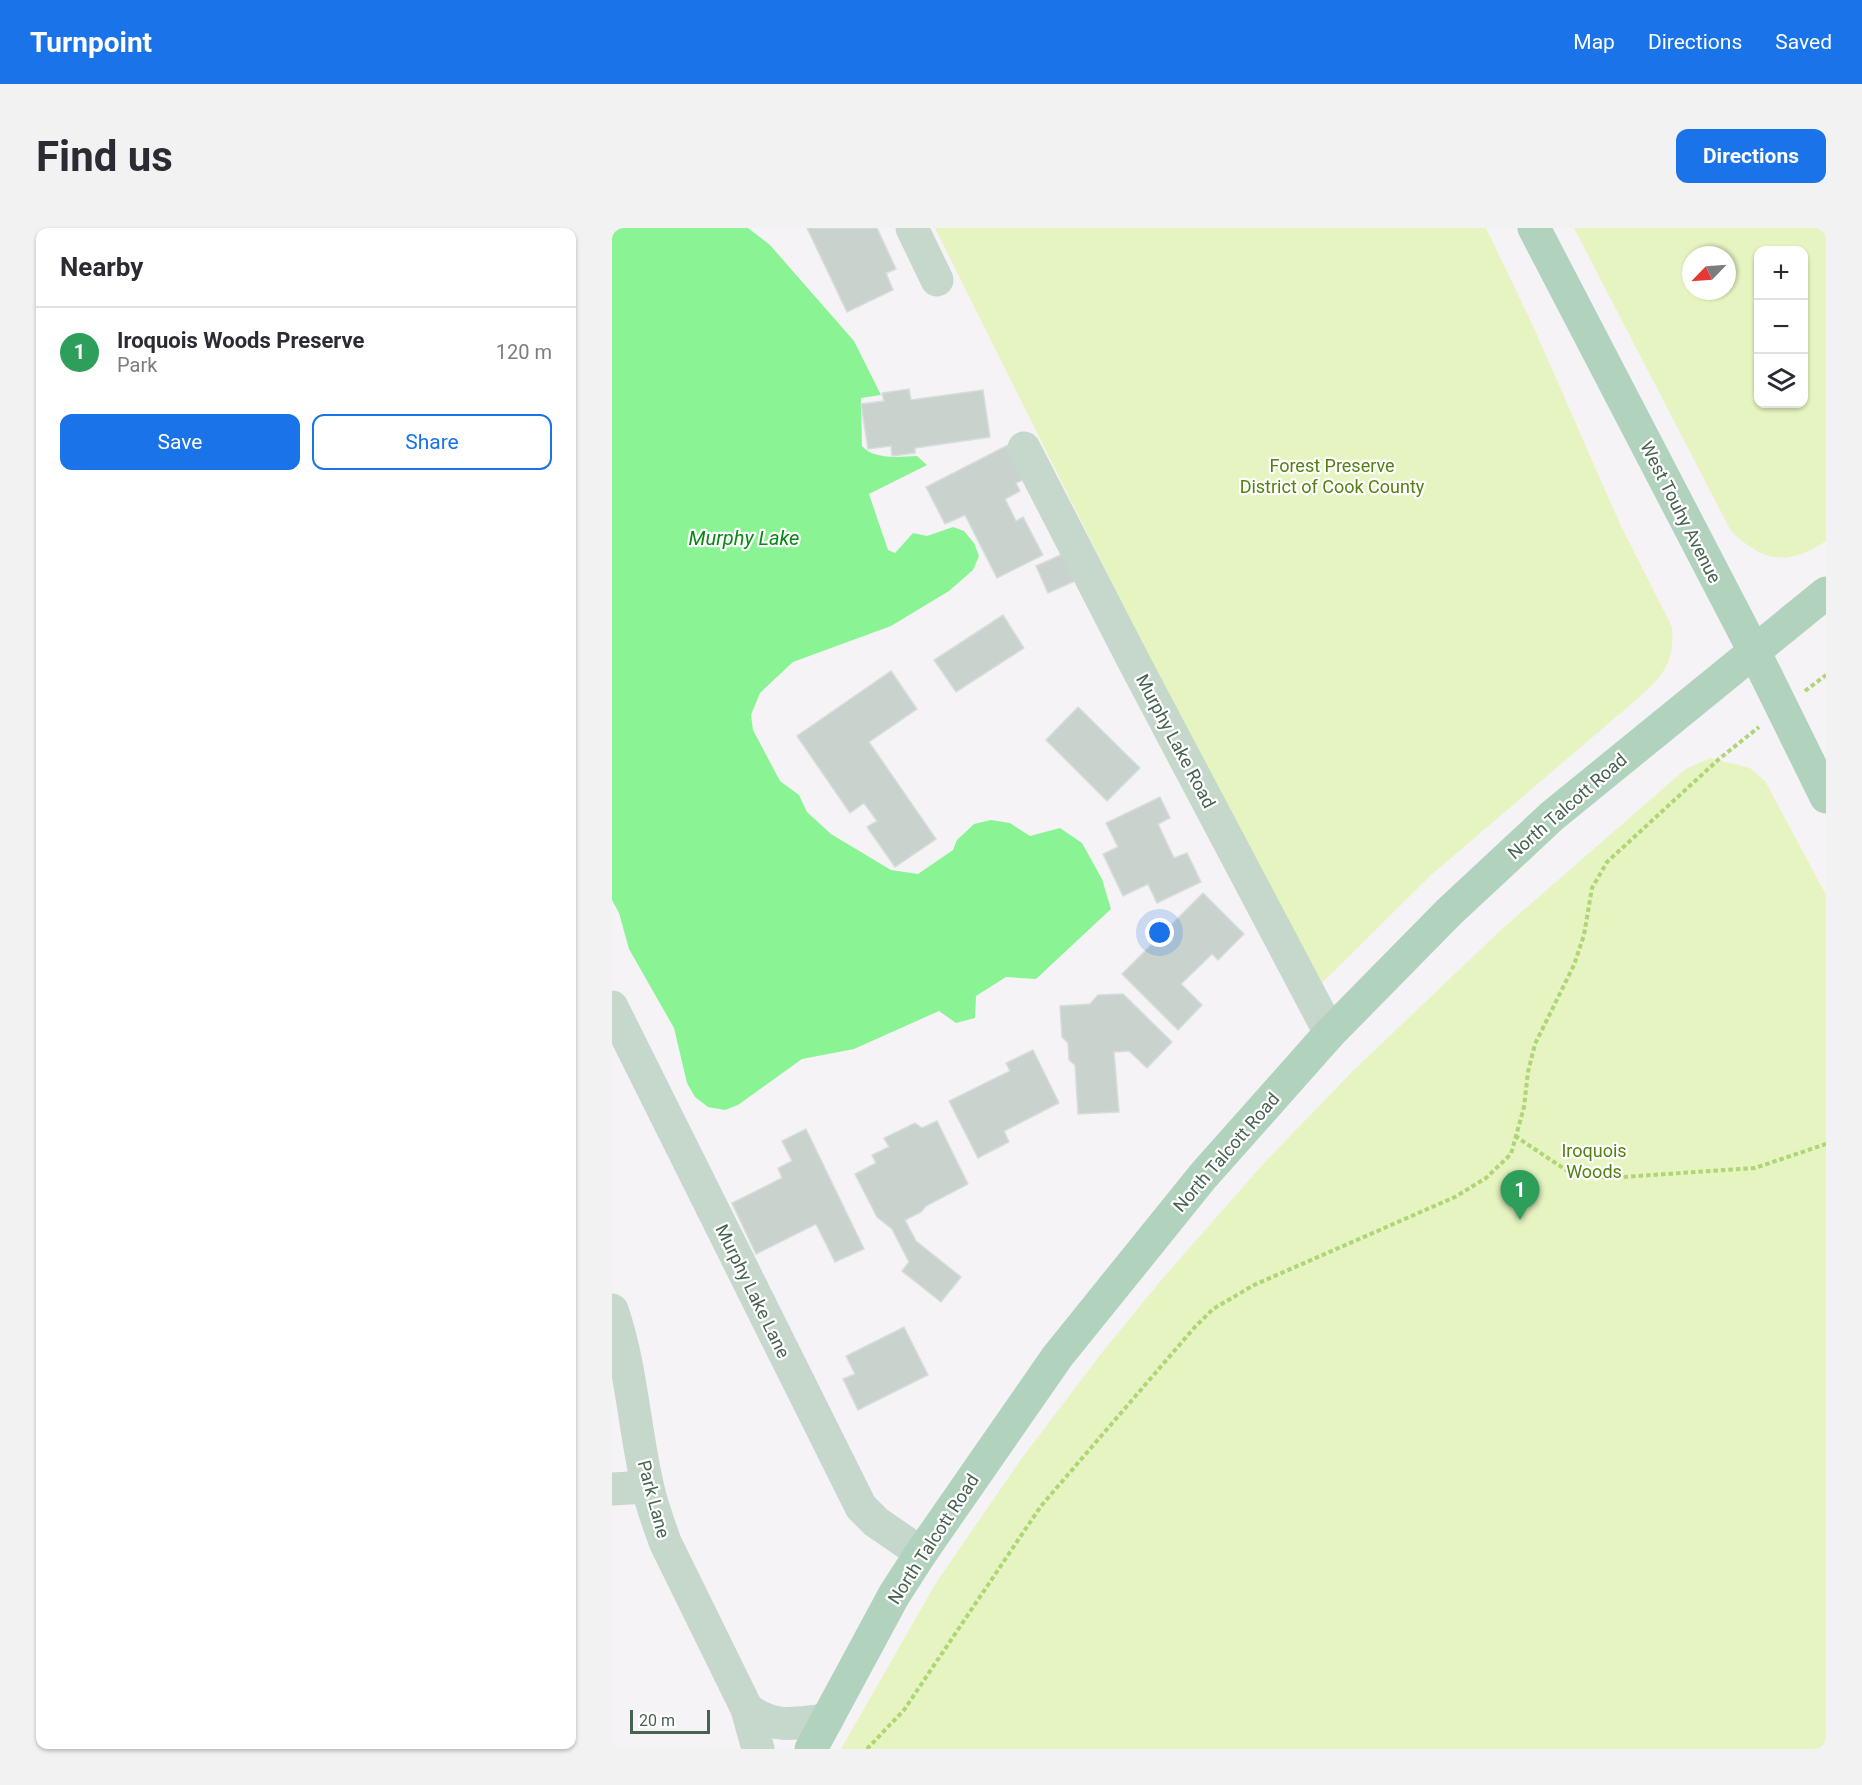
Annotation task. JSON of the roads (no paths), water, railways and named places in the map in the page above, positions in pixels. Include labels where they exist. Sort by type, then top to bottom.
[{"type":"main road","name":"West Touhy Avenue","points":[[1534,228],[1754,651],[1826,797]]},
{"type":"main road","name":"North Talcott Road","points":[[812,1749],[894,1595],[921,1553],[1057,1356],[1203,1176],[1330,1033],[1449,912],[1552,816],[1826,593]]},
{"type":"street","points":[[912,228],[937,280]]},
{"type":"street","name":"Murphy Lake Road","points":[[1024,448],[1330,1033]]},
{"type":"street","name":"Murphy Lake Lane","points":[[612,1007],[861,1507],[876,1522],[921,1553]]},
{"type":"street","name":"Park Lane","points":[[612,1310],[620,1374],[647,1487],[665,1542],[747,1709],[758,1749]]},
{"type":"street","points":[[612,1489],[647,1487]]},
{"type":"street","points":[[747,1709],[762,1719],[776,1724],[827,1720]]},
{"type":"water","name":"Murphy Lake","points":[[612,228],[748,228],[770,245],[854,341],[881,395],[861,398],[862,446],[880,456],[917,456],[927,465],[869,494],[888,550],[895,553],[913,533],[927,536],[953,527],[964,531],[974,543],[979,556],[973,570],[949,591],[891,626],[793,662],[760,693],[751,715],[753,730],[780,781],[799,795],[807,812],[831,834],[891,870],[918,874],[953,850],[957,840],[974,824],[991,820],[1010,823],[1030,836],[1060,828],[1082,843],[1102,879],[1111,909],[1036,979],[1006,977],[976,996],[975,1018],[956,1023],[939,1011],[854,1049],[802,1059],[738,1105],[725,1110],[708,1107],[695,1097],[687,1083],[674,1028],[629,949],[619,913],[612,900]]},
{"type":"place","name":"Iroquois Woods Preserve","points":[[1520,1220]]},
{"type":"park label","name":"Forest Preserve District of Cook County","points":[[1332,475]]},
{"type":"park label","name":"Iroquois Woods","points":[[1594,1160]]}]
